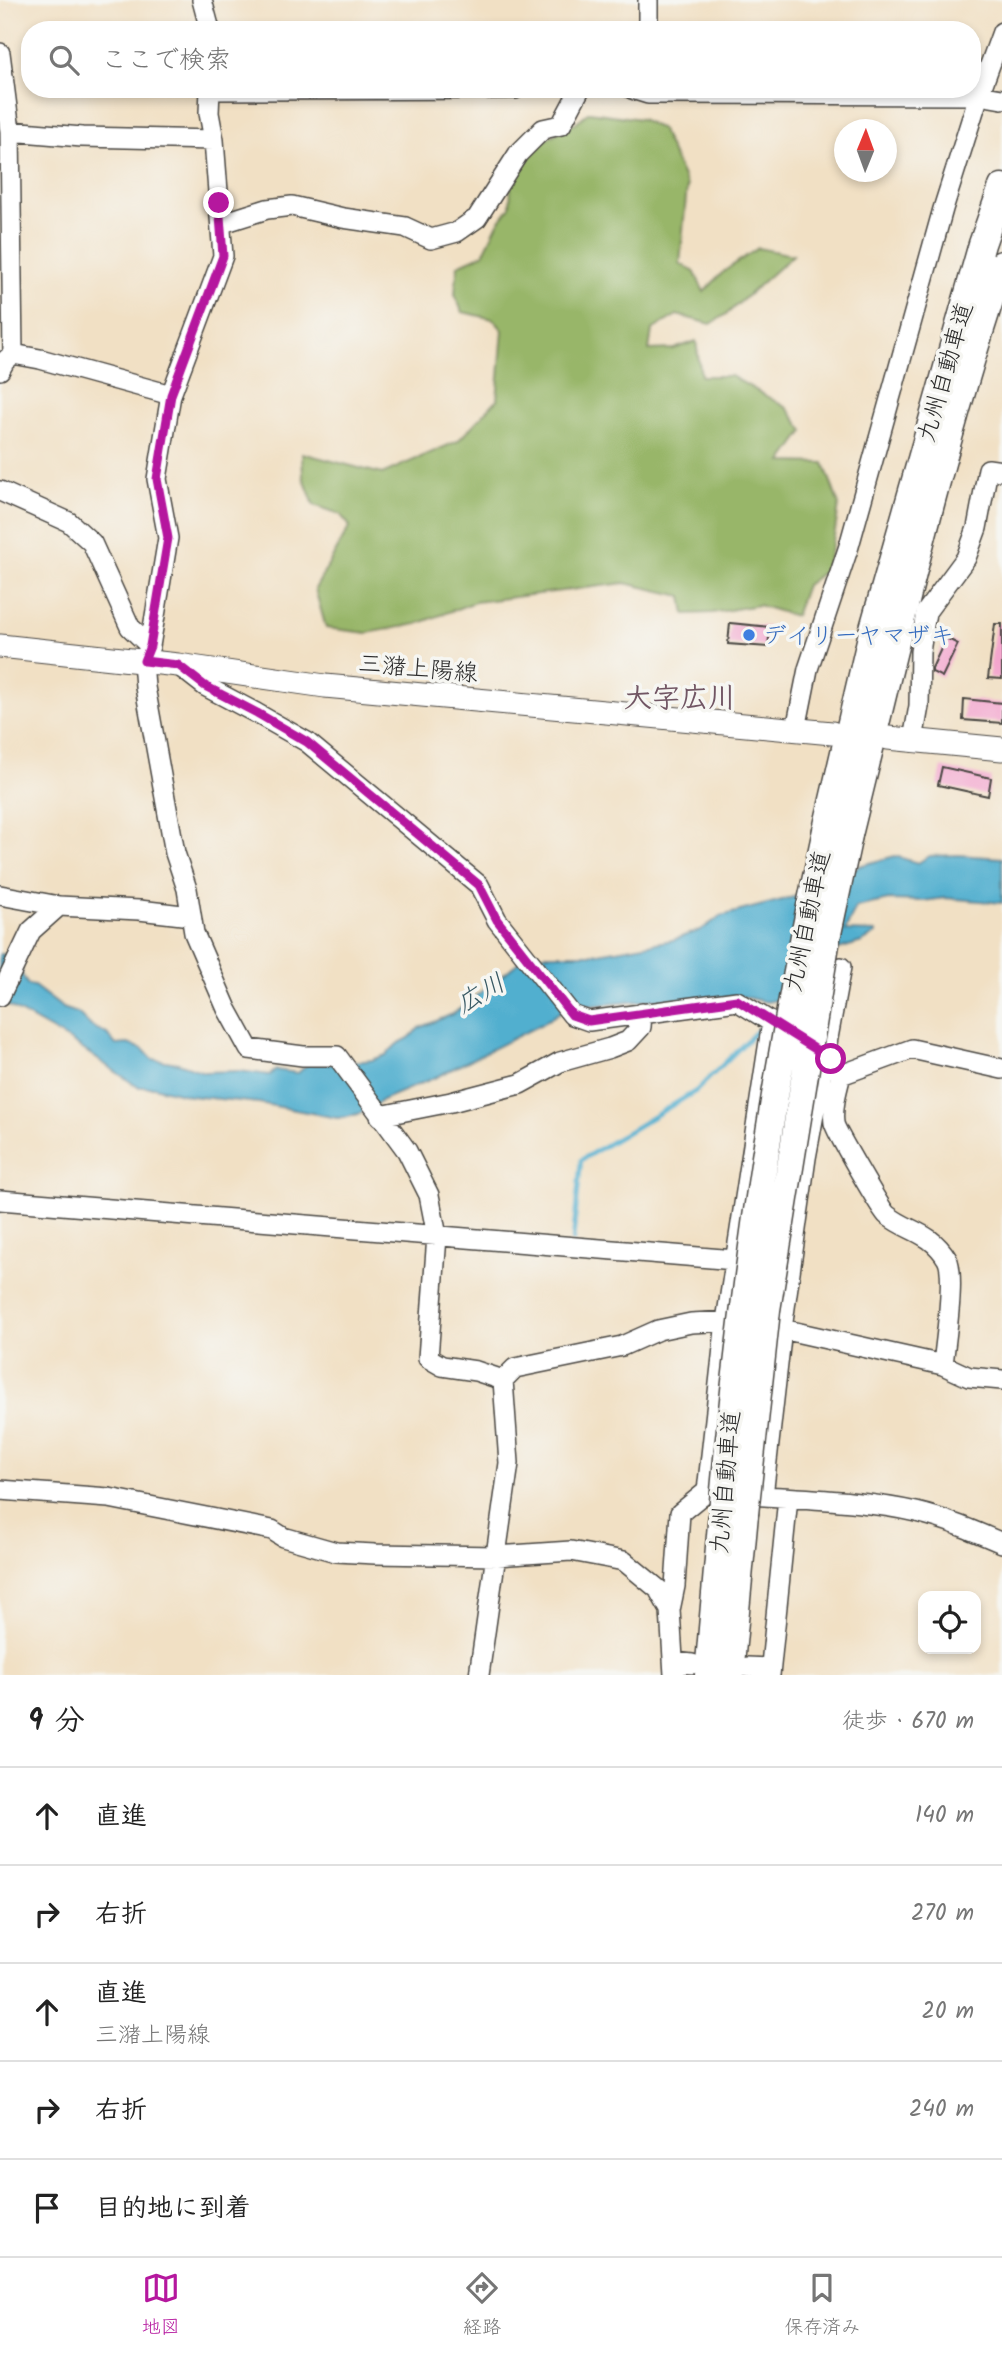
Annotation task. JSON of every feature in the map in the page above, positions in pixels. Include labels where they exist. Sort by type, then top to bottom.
[{"type":"highway","name":"九州自動車道","points":[[687,1669],[734,1503],[827,938],[837,832],[872,632],[982,244],[1002,187]]},
{"type":"highway","name":"九州自動車道","points":[[837,832],[983,321],[1002,264]]},
{"type":"highway","name":"九州自動車道","points":[[734,1503],[739,1671]]},
{"type":"main road","name":"三潴上陽線","points":[[0,646],[147,654],[178,665],[325,686],[832,733]]},
{"type":"main road","points":[[888,738],[1002,749]]},
{"type":"street","points":[[202,0],[207,21]]},
{"type":"street","points":[[648,0],[648,21]]},
{"type":"street","points":[[981,90],[1002,32]]},
{"type":"street","points":[[0,53],[10,131],[13,354]]},
{"type":"street","points":[[981,95],[1002,99]]},
{"type":"street","points":[[210,98],[223,256],[171,395],[157,479],[168,538],[147,654],[145,687],[175,853],[187,889],[194,933],[227,1009],[249,1049],[303,1056],[337,1056],[407,1151],[421,1175],[429,1195],[436,1236],[428,1358],[442,1366],[476,1371],[503,1380]]},
{"type":"street","points":[[218,197],[226,222],[267,209],[292,206],[343,218],[405,227],[431,239],[457,232],[477,218],[518,154],[542,129],[561,125],[575,98]]},
{"type":"street","points":[[796,729],[808,669],[849,546],[943,209],[978,98]]},
{"type":"street","points":[[10,131],[82,137],[214,140]]},
{"type":"street","points":[[0,370],[5,360],[13,354],[171,395]]},
{"type":"street","points":[[913,740],[919,706],[920,652],[926,612],[966,558],[977,528],[988,469],[1002,471]]},
{"type":"street","points":[[0,491],[69,522],[92,543],[130,627],[147,654]]},
{"type":"street","points":[[178,665],[205,686],[307,742],[479,885],[497,920],[572,1015],[589,1021],[737,1000],[831,1059],[841,1075],[835,1099],[834,1125],[886,1215],[933,1241],[948,1261],[951,1283],[943,1365]]},
{"type":"street","points":[[0,895],[59,906],[191,916]]},
{"type":"street","points":[[0,996],[31,931],[59,906]]},
{"type":"street","points":[[734,1503],[782,1329],[806,1158],[841,967]]},
{"type":"street","points":[[379,1115],[520,1084],[560,1062],[628,1041],[641,1027],[642,1013]]},
{"type":"street","points":[[734,1503],[726,1321],[772,1022]]},
{"type":"street","points":[[841,1075],[912,1049],[1002,1069]]},
{"type":"street","points":[[0,1200],[735,1260]]},
{"type":"street","points":[[479,1675],[509,1463],[503,1380],[515,1367],[621,1346],[658,1330],[691,1323],[726,1321],[782,1329],[943,1365],[969,1377],[1002,1380]]},
{"type":"street","points":[[0,1490],[109,1498],[272,1530],[283,1537],[336,1552],[497,1556],[571,1551],[624,1561],[658,1589],[670,1609],[687,1669]]},
{"type":"street","points":[[739,1671],[770,1671],[788,1498]]},
{"type":"street","points":[[670,1609],[675,1586],[680,1513],[734,1503],[788,1498],[915,1512],[968,1528],[1002,1543]]},
{"type":"green space","points":[[589,112],[641,119],[661,129],[687,186],[680,264],[694,271],[704,292],[723,272],[758,248],[793,255],[728,313],[711,324],[677,315],[652,330],[649,350],[674,349],[696,341],[701,376],[731,376],[787,408],[804,431],[782,462],[824,463],[839,505],[826,570],[806,585],[795,616],[758,605],[712,613],[685,614],[682,596],[625,583],[475,602],[417,624],[367,633],[326,628],[315,589],[350,526],[340,514],[314,505],[303,476],[302,453],[382,474],[458,441],[497,400],[503,330],[493,319],[462,312],[455,294],[458,265],[483,254],[498,223],[510,207],[511,182],[538,143],[574,124]]},
{"type":"water","name":"広川","points":[[895,856],[918,863],[929,856],[1002,858],[1002,903],[945,898],[924,901],[889,900],[856,907],[845,931],[876,934],[862,942],[832,951],[786,996],[777,1000],[767,1002],[740,996],[576,1007],[562,1011],[540,1025],[436,1077],[382,1100],[369,1110],[348,1117],[337,1118],[259,1103],[190,1096],[154,1087],[138,1087],[71,1041],[0,1001],[0,954],[11,956],[22,970],[28,985],[34,986],[63,1008],[78,1013],[91,1026],[107,1034],[116,1045],[128,1044],[143,1049],[152,1059],[178,1063],[204,1072],[239,1071],[270,1075],[276,1070],[298,1073],[308,1064],[338,1064],[372,1060],[386,1055],[419,1028],[453,1014],[519,962],[545,954],[593,954],[673,940],[701,930],[721,916],[820,890],[859,866]]},
{"type":"building","name":"デイリーヤマザキ","points":[[730,623],[770,627],[768,647],[728,644]]},
{"type":"building","points":[[995,624],[1002,624],[1002,679],[988,678]]},
{"type":"building","points":[[946,638],[958,644],[942,677],[932,672],[932,668]]},
{"type":"building","points":[[964,699],[1002,703],[1002,723],[963,720]]},
{"type":"building","points":[[942,767],[991,778],[988,796],[938,785]]},
{"type":"waterway","points":[[573,1240],[581,1160],[696,1091],[763,1025]]},
{"type":"place","name":"デイリーヤマザキ","points":[[749,635]]},
{"type":"district","name":"大字広川","points":[[680,697]]},
{"type":"route","points":[[219,203],[223,256],[171,395],[157,479],[168,538],[150,646],[144,661],[178,665],[205,686],[307,742],[479,885],[497,920],[572,1015],[589,1021],[737,1000],[831,1059]]}]
